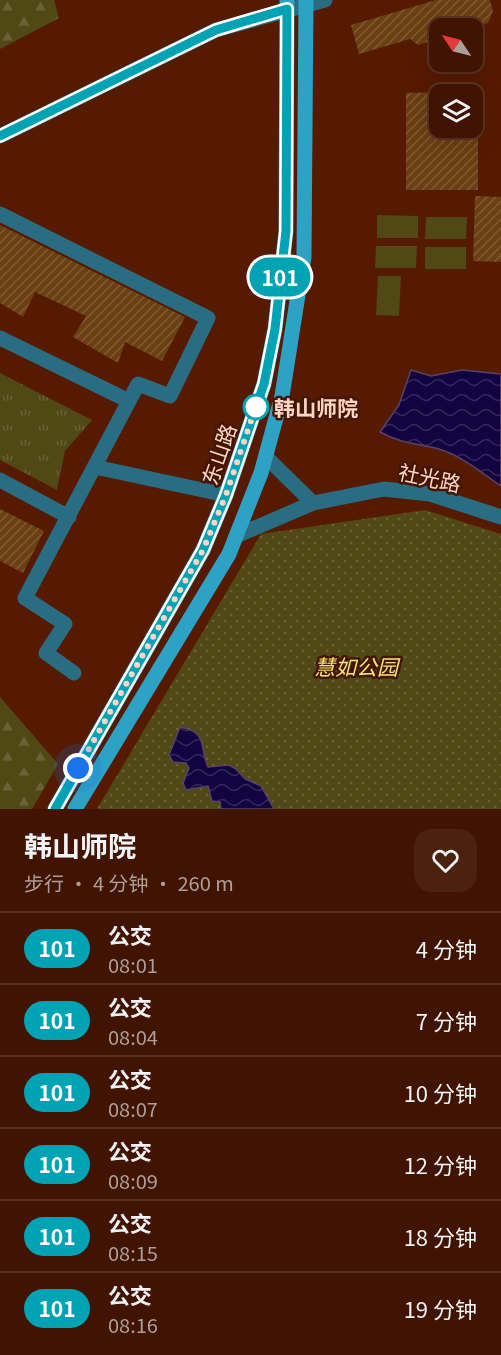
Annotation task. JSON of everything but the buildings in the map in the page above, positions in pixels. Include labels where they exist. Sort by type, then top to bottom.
[{"type":"main road","points":[[75,809],[229,554],[266,457],[282,396],[304,257],[306,2]]},
{"type":"main road","name":"东山路","points":[[55,809],[203,550],[226,495],[264,384],[275,329],[286,231],[287,4]]},
{"type":"street","points":[[0,136],[216,30],[287,4],[325,0]]},
{"type":"street","points":[[0,213],[208,318],[170,396],[138,384],[25,598],[65,624],[46,653],[74,673]]},
{"type":"street","points":[[0,338],[129,401]]},
{"type":"street","points":[[266,457],[313,503]]},
{"type":"street","points":[[95,467],[226,495]]},
{"type":"street","points":[[0,480],[69,517]]},
{"type":"street","name":"社光路","points":[[236,536],[313,503],[384,489],[430,494],[501,517]]},
{"type":"green space","points":[[0,0],[54,0],[59,18],[0,49]]},
{"type":"green space","points":[[377,215],[418,216],[418,238],[377,238]]},
{"type":"green space","points":[[426,217],[467,217],[466,239],[425,239]]},
{"type":"green space","points":[[376,246],[417,246],[416,268],[375,268]]},
{"type":"green space","points":[[425,247],[466,247],[466,269],[425,269]]},
{"type":"green space","points":[[378,276],[401,276],[399,316],[376,315]]},
{"type":"green space","points":[[0,373],[92,420],[65,451],[57,490],[0,460]]},
{"type":"green space","name":"慧如公园","points":[[425,510],[501,534],[501,809],[97,809],[261,534]]},
{"type":"green space","points":[[0,697],[58,764],[32,809],[0,809]]},
{"type":"water","points":[[411,370],[431,376],[462,370],[501,374],[501,486],[456,456],[380,432],[399,405]]},
{"type":"water","points":[[180,727],[189,729],[199,737],[208,767],[229,765],[236,769],[245,779],[261,786],[274,809],[221,809],[220,802],[212,801],[208,786],[186,790],[183,783],[189,768],[186,763],[173,762],[169,755]]},
{"type":"bus line","name":"101","points":[[0,136],[216,30],[287,9],[284,148],[286,231],[275,329],[264,384],[226,495],[203,550],[55,809]]},
{"type":"place","name":"韩山师院","points":[[256,407]]},
{"type":"route","points":[[78,768],[203,550],[226,495],[257,403],[256,407]]}]
